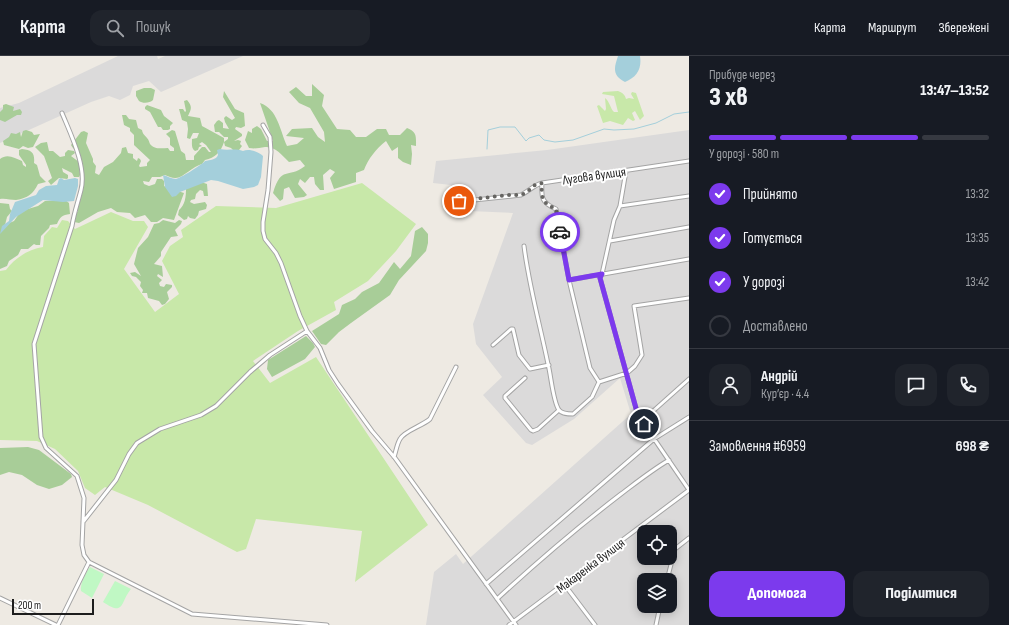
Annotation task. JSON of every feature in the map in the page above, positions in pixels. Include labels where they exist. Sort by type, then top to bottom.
[{"type":"street","points":[[62,113],[83,172],[82,189],[74,212],[72,226],[34,344],[41,437],[46,448],[77,476],[84,498],[82,545],[84,555],[89,562],[192,614],[327,625]]},
{"type":"street","points":[[263,125],[270,137],[271,152],[263,231],[266,239],[281,263],[300,316],[307,330],[320,348],[329,370],[338,384],[515,623]]},
{"type":"street","name":"Лугова вулиця","points":[[455,202],[508,195],[521,195],[535,185],[542,183],[689,161]]},
{"type":"street","points":[[626,171],[620,206],[614,220],[600,278],[637,412],[689,489]]},
{"type":"street","points":[[542,183],[541,195],[544,202],[556,209],[569,280],[590,368],[599,382]]},
{"type":"street","points":[[620,206],[689,196]]},
{"type":"street","points":[[610,241],[689,227]]},
{"type":"street","points":[[524,246],[555,400],[559,410],[564,413],[573,414],[592,397],[599,382],[627,373],[635,366],[642,355],[634,306],[689,298]]},
{"type":"street","points":[[569,280],[689,259]]},
{"type":"street","points":[[493,345],[511,329],[513,329],[519,356],[530,369],[549,365]]},
{"type":"street","points":[[83,522],[116,480],[129,454],[138,443],[160,429],[201,415],[216,406],[250,372],[270,355],[307,330]]},
{"type":"street","points":[[394,458],[398,443],[403,435],[430,419],[456,367]]},
{"type":"street","points":[[525,378],[505,396],[505,398],[531,430],[534,431],[538,429],[559,410]]},
{"type":"street","points":[[642,421],[689,379]]},
{"type":"street","points":[[486,584],[654,439],[689,417]]},
{"type":"street","points":[[497,600],[542,558],[595,514],[657,467],[669,460]]},
{"type":"street","name":"Макаренка вулиця","points":[[509,625],[515,623],[689,489]]},
{"type":"street","points":[[669,573],[674,549],[689,538]]},
{"type":"street","points":[[0,598],[57,625],[89,562]]},
{"type":"street","points":[[564,584],[595,625]]},
{"type":"street","points":[[656,625],[659,613]]},
{"type":"shaded area","points":[[118,56],[157,56],[158,59],[165,56],[243,56],[161,92],[149,81],[133,86],[130,95],[120,100],[109,96],[91,102],[0,143],[0,108],[19,103]]},
{"type":"shaded area","points":[[689,130],[689,625],[426,625],[434,572],[456,554],[463,564],[631,414],[620,378],[574,419],[532,445],[526,443],[483,395],[502,377],[476,344],[473,324],[513,213],[446,210],[452,198],[451,185],[433,183],[436,161],[547,150]]},
{"type":"green space","points":[[312,84],[324,95],[322,106],[337,129],[350,130],[356,137],[366,137],[377,129],[386,129],[389,135],[400,135],[407,128],[413,131],[416,137],[416,146],[411,145],[411,165],[398,158],[398,147],[392,151],[386,141],[373,154],[364,170],[356,173],[356,182],[334,189],[330,178],[335,172],[330,169],[323,175],[324,190],[320,190],[315,184],[314,177],[310,177],[305,183],[300,179],[298,184],[307,195],[304,197],[295,198],[289,187],[284,189],[283,199],[280,201],[273,193],[279,179],[282,175],[294,172],[305,166],[300,160],[289,162],[278,152],[269,147],[249,148],[245,140],[248,131],[252,133],[252,129],[257,126],[261,129],[267,141],[273,141],[260,103],[271,110],[275,115],[287,146],[297,144],[304,138],[286,136],[292,129],[312,128],[318,137],[325,142],[324,132],[310,108],[299,103],[289,92],[296,87],[306,96],[312,96]]},
{"type":"green space","points":[[144,88],[151,88],[155,90],[152,101],[142,103],[139,101],[136,96],[136,91]]},
{"type":"green space","points":[[224,91],[235,109],[244,113],[245,126],[241,128],[236,127],[235,129],[242,134],[242,136],[234,141],[241,141],[240,144],[242,146],[239,150],[233,150],[225,146],[224,142],[228,139],[228,137],[224,137],[219,132],[215,132],[214,125],[217,121],[219,120],[223,123],[223,128],[229,129],[224,118],[226,116],[232,120],[235,118],[223,97]]},
{"type":"green space","points":[[618,91],[624,94],[626,99],[634,99],[631,94],[632,92],[636,93],[644,116],[640,120],[635,111],[632,113],[635,120],[633,121],[628,118],[623,125],[610,121],[603,123],[597,106],[599,105],[605,111],[605,98],[614,112],[618,112],[614,96],[602,94],[603,92]]},
{"type":"green space","points":[[187,100],[191,108],[188,116],[200,118],[202,126],[224,138],[221,149],[215,156],[205,160],[202,164],[181,177],[174,178],[165,175],[160,177],[152,177],[149,182],[143,181],[144,184],[149,186],[155,184],[157,179],[162,179],[164,181],[164,186],[184,193],[174,220],[163,218],[157,222],[151,222],[145,215],[135,218],[130,213],[117,212],[111,208],[98,212],[79,223],[74,222],[73,217],[78,211],[76,205],[82,187],[82,176],[79,158],[71,145],[81,132],[84,131],[88,133],[86,143],[96,166],[95,173],[99,175],[104,167],[113,162],[121,153],[122,148],[126,147],[128,153],[133,154],[133,158],[137,161],[138,158],[140,159],[140,167],[147,166],[147,163],[150,160],[134,145],[134,135],[130,131],[130,128],[124,125],[122,115],[126,115],[129,119],[136,120],[138,128],[142,130],[150,144],[156,148],[168,148],[170,151],[174,151],[174,148],[170,145],[170,138],[166,134],[172,130],[175,131],[181,151],[185,154],[186,160],[194,160],[194,156],[202,147],[205,147],[209,152],[211,152],[202,142],[199,144],[202,146],[199,147],[198,150],[195,151],[193,149],[192,139],[197,138],[199,133],[193,133],[190,139],[187,138],[187,122],[182,120],[179,109],[183,109],[185,112],[186,111],[184,101]]},
{"type":"green space","points":[[6,104],[14,107],[13,111],[20,109],[22,112],[21,115],[17,115],[5,122],[0,120],[0,112],[3,109],[3,105]]},
{"type":"green space","points":[[147,105],[161,110],[164,116],[173,123],[170,126],[170,129],[163,130],[161,127],[158,127],[150,112],[145,109]]},
{"type":"green space","points":[[26,130],[32,132],[34,135],[40,134],[33,147],[28,148],[23,146],[19,149],[4,145],[3,141],[9,137],[11,133],[16,134],[20,132],[21,137],[23,131]]},
{"type":"green space","points":[[47,142],[49,151],[53,151],[60,157],[65,156],[65,153],[68,150],[74,151],[75,153],[71,156],[79,162],[79,177],[74,177],[72,173],[62,168],[63,172],[68,175],[68,178],[59,178],[51,185],[48,181],[52,178],[44,156],[35,147],[41,143]]},
{"type":"green space","points":[[19,150],[28,150],[33,154],[34,163],[37,165],[40,176],[46,182],[38,184],[32,193],[27,197],[16,200],[0,199],[0,159],[5,156],[14,157],[22,161],[23,165],[26,167],[19,155]]},
{"type":"green space","points":[[198,183],[207,184],[208,196],[204,196],[203,191],[200,190],[196,194],[195,199],[191,200],[190,202],[194,204],[205,202],[207,205],[206,209],[199,211],[195,219],[188,216],[187,219],[184,220],[178,215],[179,210],[185,201],[186,189]]},
{"type":"green space","points":[[362,183],[416,224],[396,251],[368,281],[334,302],[336,310],[298,331],[253,361],[270,383],[316,357],[428,525],[355,582],[362,531],[256,519],[246,549],[237,552],[148,505],[105,487],[95,495],[85,488],[78,471],[55,449],[37,441],[0,440],[0,271],[6,270],[17,258],[27,252],[43,247],[44,236],[52,227],[57,228],[62,220],[68,221],[75,229],[111,212],[133,221],[144,221],[148,227],[124,269],[155,312],[179,294],[162,261],[170,246],[183,237],[181,230],[216,206],[276,208]]},
{"type":"green space","points":[[65,200],[69,203],[70,214],[62,217],[57,224],[50,225],[41,236],[40,245],[34,244],[28,249],[21,249],[18,255],[9,261],[7,266],[0,269],[0,203],[9,204],[12,211],[7,217],[5,225],[14,221],[21,211],[38,206],[45,201]]},
{"type":"green space","points":[[163,220],[175,223],[179,220],[182,221],[175,230],[178,236],[171,237],[161,252],[161,256],[154,264],[162,266],[163,277],[158,274],[157,276],[162,280],[159,283],[160,286],[164,287],[166,284],[172,285],[167,292],[169,299],[162,305],[159,301],[148,298],[147,293],[142,293],[143,290],[140,286],[141,282],[130,273],[135,272],[141,276],[134,264],[138,248],[148,237],[154,224]]},
{"type":"green space","points":[[422,227],[428,234],[426,251],[399,280],[390,295],[339,332],[326,345],[321,344],[312,331],[339,314],[342,305],[355,299],[362,292],[379,283],[394,262],[400,269],[411,256],[415,231]]},
{"type":"green space","points":[[306,336],[315,347],[305,359],[272,377],[267,369],[268,360]]},
{"type":"green space","points":[[28,447],[39,450],[71,474],[72,477],[62,485],[49,489],[37,485],[22,475],[9,472],[0,475],[0,448]]},
{"type":"green space","points":[[90,567],[104,574],[92,598],[81,591],[83,579]]},
{"type":"green space","points":[[115,581],[131,589],[119,608],[115,608],[103,602]]},
{"type":"water","points":[[618,56],[640,56],[638,72],[633,78],[625,82],[618,77],[615,71]]},
{"type":"water","points":[[217,150],[243,151],[251,150],[263,156],[261,177],[258,185],[243,189],[211,180],[180,192],[176,196],[172,197],[165,187],[163,175],[176,179],[196,168],[205,161],[216,158],[218,155]]},
{"type":"water","points":[[61,178],[64,180],[75,178],[78,179],[78,186],[74,201],[63,202],[43,200],[16,217],[0,234],[2,226],[9,221],[15,202],[36,195],[39,190],[46,186],[57,185],[59,179]]},
{"type":"waterway","points":[[487,149],[488,130],[500,127],[515,127],[526,141],[529,138],[539,135],[544,140],[555,142],[573,140],[604,129],[634,129],[656,123],[674,114],[689,112]]},
{"type":"way so far","points":[[459,201],[508,195],[521,195],[535,185],[542,183],[541,195],[544,202],[556,209],[560,232]]},
{"type":"route","points":[[560,232],[569,280],[602,274],[600,278],[637,412],[644,424]]}]
